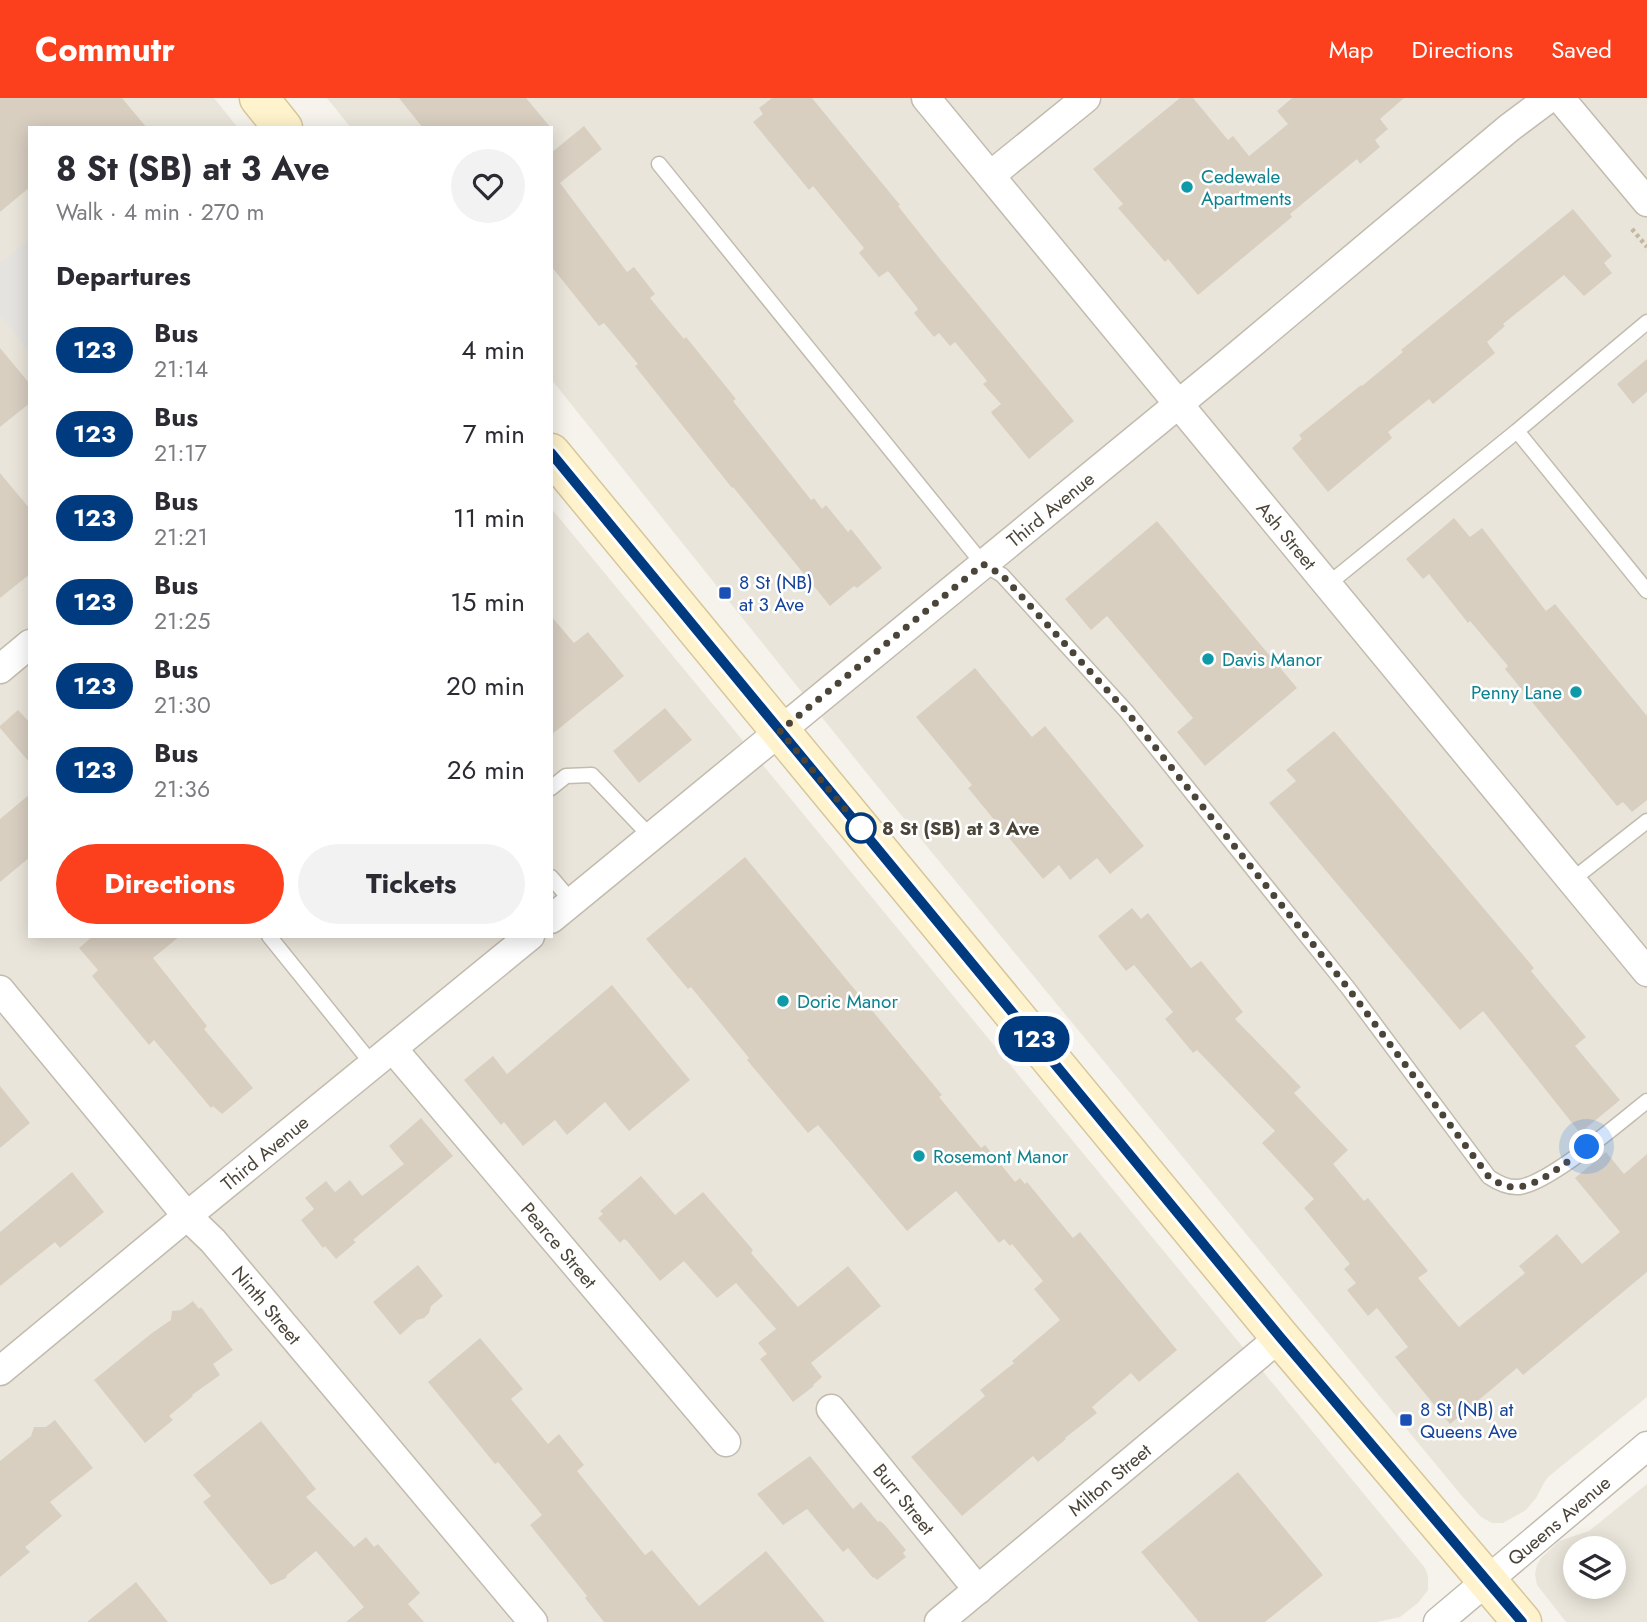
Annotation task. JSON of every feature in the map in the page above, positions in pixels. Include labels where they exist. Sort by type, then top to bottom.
[{"type":"street","points":[[259,98],[281,126]]},
{"type":"street","name":"Ash Street","points":[[926,98],[1647,972]]},
{"type":"street","points":[[991,175],[1086,98]]},
{"type":"street","name":"Third Avenue","points":[[561,911],[1509,128],[1549,98]]},
{"type":"street","points":[[1560,98],[1647,202]]},
{"type":"street","points":[[553,455],[1280,1337],[1522,1622]]},
{"type":"street","points":[[0,669],[28,646]]},
{"type":"street","name":"Third Avenue","points":[[0,1371],[528,938]]},
{"type":"street","name":"Ninth Street","points":[[0,990],[187,1216],[219,1248],[533,1622]]},
{"type":"street","name":"Pearce Street","points":[[383,1057],[726,1442]]},
{"type":"street","name":"Milton Street","points":[[939,1622],[1280,1337]]},
{"type":"street","name":"Burr Street","points":[[831,1409],[978,1590]]},
{"type":"street","name":"Queens Avenue","points":[[1438,1622],[1647,1446]]},
{"type":"lane","points":[[659,164],[983,564],[1002,575],[1127,712],[1348,988],[1489,1177],[1501,1185],[1516,1188],[1532,1184],[1567,1162],[1647,1101]]},
{"type":"lane","points":[[1327,585],[1647,322]]},
{"type":"lane","points":[[1517,430],[1647,591]]},
{"type":"lane","points":[[553,786],[566,776],[592,775],[651,837]]},
{"type":"lane","points":[[1572,880],[1647,821]]},
{"type":"lane","points":[[553,884],[561,911]]},
{"type":"lane","points":[[271,938],[383,1057]]},
{"type":"shaded area","points":[[0,98],[214,98],[236,126],[28,126],[28,938],[553,938],[553,510],[1425,1568],[1428,1590],[1418,1603],[1400,1617],[1378,1622],[0,1622]]},
{"type":"shaded area","points":[[327,98],[1647,98],[1647,1397],[1548,1477],[1526,1510],[1503,1523],[1492,1523],[1481,1517],[1461,1495],[869,776],[553,381],[553,126],[349,126]]},
{"type":"shaded area","points":[[28,241],[28,350],[0,315],[0,263]]},
{"type":"shaded area","points":[[1647,1484],[1647,1622],[1566,1622],[1537,1585],[1535,1574],[1541,1558],[1559,1541],[1563,1540],[1563,1599],[1626,1599],[1626,1536],[1574,1536],[1589,1531]]},
{"type":"building","points":[[0,98],[122,98],[145,126],[28,126],[28,189],[0,212]]},
{"type":"building","points":[[399,98],[526,98],[549,126],[421,126]]},
{"type":"building","points":[[772,98],[812,98],[1074,421],[1029,459],[992,414],[1001,404],[983,384],[987,381],[955,342],[950,346],[939,333],[934,337],[914,313],[918,309],[888,271],[879,277],[859,253],[864,248],[813,186],[809,190],[753,122],[763,114],[759,108]]},
{"type":"building","name":"Cedewale Apartments","points":[[1180,98],[1193,98],[1228,140],[1233,136],[1249,156],[1288,124],[1277,111],[1292,98],[1404,98],[1380,119],[1388,129],[1375,140],[1380,147],[1360,164],[1357,159],[1198,295],[1168,259],[1165,262],[1118,208],[1123,204],[1093,169]]},
{"type":"building","points":[[584,126],[602,149],[560,183],[627,272],[634,267],[655,294],[650,298],[684,339],[686,337],[736,399],[733,401],[811,500],[814,498],[822,509],[826,505],[848,532],[851,529],[882,568],[830,606],[635,366],[638,364],[604,323],[599,326],[553,268],[553,151]]},
{"type":"building","points":[[1573,209],[1612,256],[1604,263],[1612,273],[1584,296],[1564,275],[1503,324],[1505,326],[1487,342],[1495,353],[1433,404],[1429,399],[1388,432],[1392,438],[1328,492],[1292,448],[1302,439],[1299,435],[1362,386],[1403,352],[1401,350]]},
{"type":"building","points":[[0,348],[28,382],[28,405],[0,427]]},
{"type":"building","points":[[1647,359],[1647,392],[1633,404],[1617,384]]},
{"type":"building","points":[[0,473],[28,507],[28,576],[0,598]]},
{"type":"building","name":"Penny Lane","points":[[1454,518],[1470,537],[1482,528],[1546,611],[1555,604],[1647,716],[1647,800],[1632,812],[1623,802],[1617,806],[1505,669],[1508,666],[1470,621],[1468,623],[1429,574],[1423,579],[1406,559]]},
{"type":"building","name":"Davis Manor","points":[[1157,521],[1297,688],[1205,766],[1177,732],[1193,718],[1107,616],[1091,630],[1065,599]]},
{"type":"building","points":[[553,618],[574,643],[588,632],[624,676],[553,733]]},
{"type":"building","points":[[975,668],[1032,737],[1045,726],[1144,846],[1110,874],[1097,858],[1070,880],[1059,865],[1043,879],[968,788],[972,785],[916,717]]},
{"type":"building","points":[[665,708],[692,740],[639,783],[613,751]]},
{"type":"building","points":[[18,710],[28,721],[28,761],[0,728]]},
{"type":"building","points":[[1334,731],[1534,968],[1531,971],[1586,1037],[1575,1046],[1620,1100],[1580,1133],[1483,1011],[1460,1030],[1269,803],[1296,781],[1286,770]]},
{"type":"building","points":[[28,796],[28,859],[0,882],[0,819]]},
{"type":"building","points":[[745,857],[942,1095],[939,1097],[981,1148],[985,1145],[1015,1182],[1020,1178],[1025,1184],[1027,1182],[1073,1238],[1080,1232],[1177,1350],[1139,1382],[1131,1373],[1092,1407],[1097,1413],[1038,1462],[1033,1456],[962,1516],[911,1457],[985,1396],[980,1390],[1060,1320],[1034,1289],[1043,1281],[1012,1244],[1010,1246],[1004,1239],[999,1243],[956,1191],[907,1231],[818,1125],[808,1133],[691,987],[688,989],[646,939]]},
{"type":"building","points":[[1132,908],[1141,919],[1148,913],[1191,968],[1201,961],[1243,1012],[1235,1019],[1301,1087],[1294,1093],[1348,1150],[1333,1164],[1364,1201],[1368,1198],[1428,1271],[1418,1278],[1459,1327],[1525,1273],[1519,1266],[1557,1234],[1582,1264],[1620,1232],[1575,1178],[1606,1152],[1624,1174],[1647,1154],[1647,1272],[1523,1375],[1517,1368],[1450,1424],[1395,1357],[1408,1347],[1377,1308],[1368,1316],[1347,1290],[1356,1283],[1344,1269],[1350,1264],[1304,1208],[1314,1199],[1262,1143],[1275,1131],[1197,1050],[1193,1053],[1165,1019],[1173,1012],[1134,965],[1126,971],[1098,936]]},
{"type":"building","points":[[91,938],[178,938],[153,958],[207,1026],[204,1029],[253,1088],[222,1114],[213,1106],[211,1108],[154,1040],[149,1045],[92,976],[98,970],[79,948]]},
{"type":"building","points":[[612,985],[690,1080],[629,1131],[605,1102],[567,1135],[555,1120],[523,1146],[504,1122],[501,1125],[464,1080],[493,1056],[507,1074]]},
{"type":"building","points":[[0,1086],[30,1123],[0,1148]]},
{"type":"building","points":[[421,1118],[453,1156],[353,1240],[356,1242],[336,1259],[325,1246],[323,1248],[301,1220],[314,1209],[305,1198],[326,1181],[335,1192],[350,1180],[362,1196],[404,1164],[389,1146]]},
{"type":"building","points":[[72,1172],[104,1212],[60,1248],[55,1242],[0,1286],[0,1232]]},
{"type":"building","points":[[641,1176],[675,1215],[703,1192],[798,1307],[848,1266],[881,1306],[811,1363],[822,1377],[793,1402],[760,1359],[767,1354],[758,1343],[776,1329],[736,1283],[717,1298],[684,1261],[660,1281],[627,1241],[624,1239],[620,1243],[598,1218],[603,1214],[600,1211]]},
{"type":"building","points":[[418,1265],[443,1296],[431,1306],[424,1318],[417,1320],[400,1335],[373,1302]]},
{"type":"building","points":[[193,1301],[199,1309],[201,1307],[233,1350],[213,1364],[220,1375],[192,1395],[169,1416],[173,1420],[145,1443],[94,1380],[171,1320],[172,1311],[181,1310]]},
{"type":"building","points":[[480,1338],[523,1389],[511,1399],[548,1444],[559,1434],[584,1465],[577,1471],[645,1555],[652,1550],[699,1606],[766,1551],[825,1622],[604,1622],[585,1598],[587,1596],[530,1525],[542,1515],[498,1462],[495,1464],[428,1382]]},
{"type":"building","points":[[55,1420],[93,1468],[50,1502],[62,1516],[25,1547],[30,1552],[0,1577],[0,1461],[31,1436],[34,1427],[46,1427]]},
{"type":"building","points":[[261,1421],[316,1489],[306,1497],[354,1547],[366,1537],[374,1547],[378,1544],[420,1593],[408,1604],[424,1622],[346,1622],[364,1607],[316,1551],[286,1578],[271,1585],[233,1539],[203,1502],[211,1496],[193,1475]]},
{"type":"building","points":[[810,1456],[853,1509],[861,1502],[906,1550],[903,1553],[906,1557],[877,1580],[848,1548],[843,1552],[807,1509],[783,1525],[757,1494]]},
{"type":"building","points":[[1238,1472],[1323,1575],[1265,1622],[1199,1622],[1141,1552]]},
{"type":"building","points":[[136,1582],[168,1622],[87,1622]]},
{"type":"bus line","name":"123","points":[[553,455],[1280,1337],[1522,1622]]},
{"type":"place","name":"Cedewale Apartments","points":[[1187,187]]},
{"type":"place","name":"8 St (NB) at 3 Ave","points":[[725,593]]},
{"type":"place","name":"Davis Manor","points":[[1208,659]]},
{"type":"place","name":"Penny Lane","points":[[1576,692]]},
{"type":"place","name":"8 St (SB) at 3 Ave","points":[[861,828]]},
{"type":"place","name":"Doric Manor","points":[[783,1001]]},
{"type":"place","name":"Rosemont Manor","points":[[919,1156]]},
{"type":"place","name":"8 St (NB) at Queens Ave","points":[[1406,1420]]},
{"type":"route","points":[[861,828],[780,731],[983,564],[1002,575],[1127,712],[1348,988],[1489,1177],[1501,1185],[1516,1188],[1532,1184],[1587,1147]]}]
